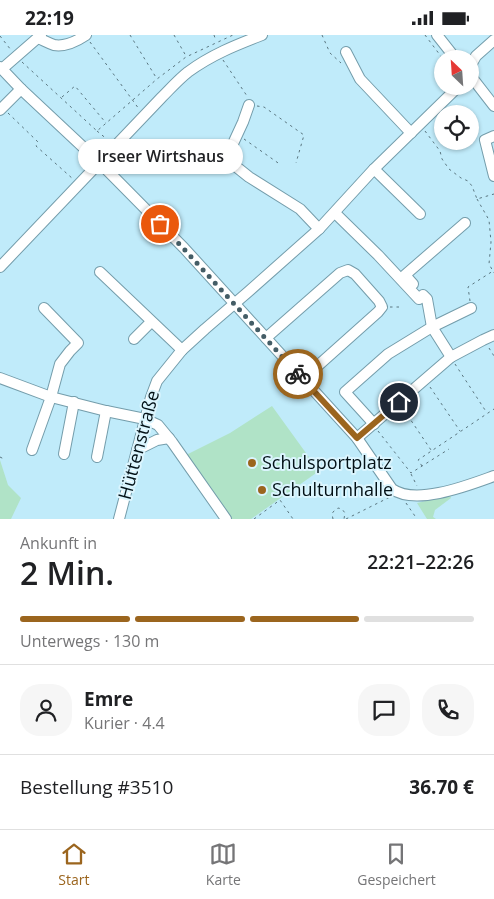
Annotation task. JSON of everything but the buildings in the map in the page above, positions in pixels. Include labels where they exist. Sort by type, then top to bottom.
[{"type":"street","points":[[85,35],[78,40],[63,45],[53,45],[40,36],[1,68],[100,163],[184,249],[357,438],[392,489],[401,494],[423,495],[457,489],[494,476]]},
{"type":"street","points":[[0,267],[186,73],[218,48],[243,39],[262,35]]},
{"type":"street","points":[[437,35],[449,50]]},
{"type":"street","points":[[479,53],[494,40]]},
{"type":"street","points":[[346,52],[360,79],[411,133]]},
{"type":"street","points":[[479,87],[494,106]]},
{"type":"street","points":[[1,109],[21,89]]},
{"type":"street","name":"Hüttenstraße","points":[[119,519],[151,397],[158,381],[182,350],[319,229],[374,169],[450,95]]},
{"type":"street","points":[[249,105],[231,148],[234,165],[249,177],[300,209],[319,229]]},
{"type":"street","points":[[494,136],[485,140],[494,176]]},
{"type":"street","points":[[374,169],[420,214]]},
{"type":"street","points":[[335,213],[379,255],[419,299],[423,295]]},
{"type":"street","points":[[451,357],[432,327],[427,299],[405,275],[465,223]]},
{"type":"street","points":[[266,338],[340,273],[348,270],[355,274],[382,307],[303,379]]},
{"type":"street","points":[[100,271],[182,350]]},
{"type":"street","points":[[32,451],[51,397],[60,364],[78,343],[44,308]]},
{"type":"street","points":[[373,424],[345,392],[388,354],[432,327],[471,308]]},
{"type":"street","points":[[134,339],[151,322]]},
{"type":"street","points":[[357,438],[451,357],[489,337]]},
{"type":"street","points":[[0,378],[51,397],[145,419],[158,425],[226,519]]},
{"type":"street","points":[[64,454],[74,403]]},
{"type":"street","points":[[96,457],[106,411]]},
{"type":"street","points":[[137,450],[157,440],[169,438]]},
{"type":"path","points":[[85,35],[145,115]]},
{"type":"path","points":[[130,35],[157,79]]},
{"type":"path","points":[[174,35],[186,57]]},
{"type":"path","points":[[214,35],[218,48],[248,98],[249,105],[264,107],[304,135],[296,163]]},
{"type":"path","points":[[97,131],[157,79],[186,57],[218,48],[233,35]]},
{"type":"path","points":[[322,35],[330,53],[343,65]]},
{"type":"path","points":[[425,35],[436,50]]},
{"type":"path","points":[[0,36],[16,57],[116,146]]},
{"type":"path","points":[[61,98],[75,87],[106,123]]},
{"type":"path","points":[[1,109],[38,142],[36,146],[79,185]]},
{"type":"path","points":[[420,125],[440,151],[442,159],[449,169],[468,181],[472,186],[489,220],[490,264],[494,272],[468,287],[471,308]]},
{"type":"path","points":[[238,134],[281,165]]},
{"type":"path","points":[[477,199],[494,194]]},
{"type":"path","points":[[382,307],[401,307]]},
{"type":"path","points":[[489,337],[494,356]]},
{"type":"path","points":[[451,357],[487,414]]},
{"type":"path","points":[[425,379],[460,432]]},
{"type":"path","points":[[399,402],[432,450]]},
{"type":"path","points":[[423,466],[418,459],[494,409]]},
{"type":"path","points":[[373,424],[411,473],[417,487],[416,495]]},
{"type":"path","points":[[411,473],[449,449]]},
{"type":"path","points":[[0,457],[4,459]]},
{"type":"path","points":[[333,519],[333,512],[338,509],[342,509],[345,513],[345,519],[401,494],[417,519]]},
{"type":"path","points":[[254,519],[280,500],[292,519]]},
{"type":"green space","name":"Schulsportplatz","points":[[272,406],[319,471],[251,519],[229,519],[186,455],[230,433]]},
{"type":"green space","points":[[0,460],[8,485],[21,498],[11,519],[0,519]]},
{"type":"green space","points":[[450,495],[451,498],[435,510],[433,517],[436,519],[427,519],[417,503]]},
{"type":"way so far","points":[[160,224],[298,374]]},
{"type":"place","name":"Irseer Wirtshaus","points":[[160,224]]},
{"type":"place","name":"Schulsportplatz","points":[[252,463]]},
{"type":"place","name":"Schulturnhalle","points":[[262,490]]},
{"type":"route","points":[[298,374],[357,438],[399,402]]}]
